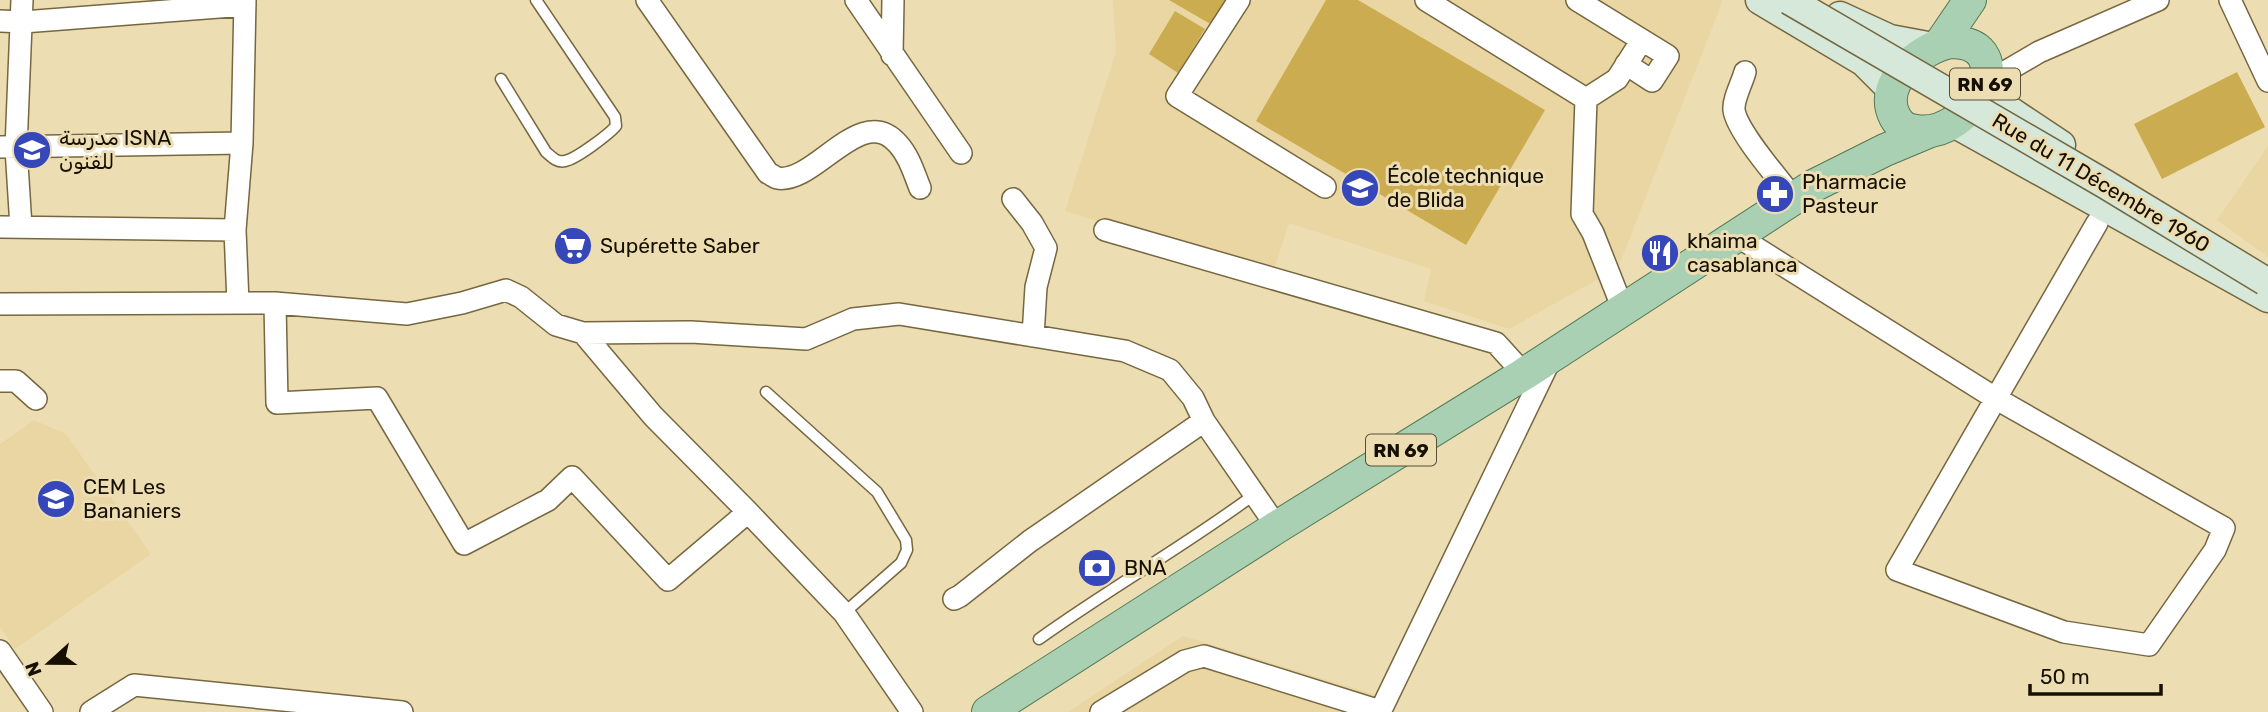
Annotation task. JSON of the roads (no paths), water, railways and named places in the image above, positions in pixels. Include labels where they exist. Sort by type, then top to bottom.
[{"type":"main road","points":[[1760,0],[1864,62],[1891,94],[1892,108],[1901,126],[1918,132],[1940,127]]},
{"type":"main road","name":"Rue du 11 Décembre 1960","points":[[1789,0],[2105,184],[2267,283]]},
{"type":"main road","points":[[1814,0],[1872,32],[1891,39],[1937,46],[1970,0]]},
{"type":"main road","points":[[1982,0],[1983,70]]},
{"type":"main road","name":"RN 69","points":[[1891,94],[1902,72],[1914,60],[1937,46],[1961,42],[1983,70],[1968,111],[1940,127]]},
{"type":"main road","name":"Rue du 11 Décembre 1960","points":[[1983,70],[2043,133],[2267,283]]},
{"type":"main road","points":[[1804,192],[1866,137],[1880,119],[1891,94]]},
{"type":"main road","points":[[1804,192],[1885,150],[1940,127]]},
{"type":"main road","name":"Rue du 11 Décembre 1960","points":[[1940,127],[2267,283]]},
{"type":"main road","name":"RN 69","points":[[988,712],[1277,527],[1524,374],[1804,192]]},
{"type":"street","points":[[22,0],[23,22],[8,147],[11,227],[236,230]]},
{"type":"street","points":[[647,0],[768,173],[777,178],[791,176],[856,136],[873,132],[888,135],[898,144],[907,157],[920,188]]},
{"type":"street","points":[[856,0],[961,153]]},
{"type":"street","points":[[892,55],[893,0]]},
{"type":"street","points":[[1239,0],[1177,96],[1325,187]]},
{"type":"street","points":[[1577,0],[1668,56],[1652,81],[1626,64]]},
{"type":"street","points":[[1983,70],[2039,52],[2158,0]]},
{"type":"street","points":[[2230,0],[2268,81]]},
{"type":"street","points":[[0,20],[23,22],[245,2],[242,143],[236,230],[238,303]]},
{"type":"street","points":[[1435,2],[1586,99]]},
{"type":"street","points":[[1586,99],[1617,79],[1642,40]]},
{"type":"street","points":[[1745,72],[1734,108],[1737,119],[1750,141],[1804,192]]},
{"type":"street","points":[[1586,99],[1580,207],[1623,309]]},
{"type":"street","points":[[8,147],[242,143]]},
{"type":"street","points":[[1013,199],[1032,223],[1046,248],[1036,287],[1032,336]]},
{"type":"street","points":[[1737,236],[1995,398],[2224,528],[2215,550],[2149,645],[2064,632],[1897,570],[1995,398],[2096,223]]},
{"type":"street","points":[[1105,230],[1496,343],[1524,374]]},
{"type":"street","points":[[0,304],[275,303],[407,314],[462,303],[506,290],[521,297],[556,326],[583,332],[691,332],[806,339],[853,319],[898,314],[1125,351],[1170,370],[1192,398],[1204,421],[1277,527]]},
{"type":"street","points":[[275,303],[277,403],[377,398],[464,544],[548,500],[572,477],[668,580],[748,512]]},
{"type":"street","points":[[583,332],[653,416],[844,613],[912,712]]},
{"type":"street","points":[[1101,712],[1185,661],[1204,656],[1380,712],[1553,355]]},
{"type":"street","points":[[0,381],[16,382],[36,399]]},
{"type":"street","points":[[954,599],[1030,541],[1204,421]]},
{"type":"street","points":[[0,651],[42,712]]},
{"type":"street","points":[[91,712],[134,685],[402,712]]},
{"type":"lane","points":[[501,79],[546,152],[555,161],[566,162],[607,136],[615,126],[615,117],[536,0]]},
{"type":"lane","points":[[766,391],[877,492],[906,540],[907,550],[901,563],[844,613]]},
{"type":"lane","points":[[1039,639],[1075,612],[1188,542],[1255,494]]},
{"type":"place","name":"مدرسة ISNA للفنون","points":[[32,150]]},
{"type":"place","name":"École technique de Blida","points":[[1360,188]]},
{"type":"place","name":"Pharmacie Pasteur","points":[[1775,194]]},
{"type":"place","name":"Supérette Saber","points":[[573,246]]},
{"type":"place","name":"khaima casablanca","points":[[1660,253]]},
{"type":"place","name":"CEM Les Bananiers","points":[[56,499]]},
{"type":"place","name":"BNA","points":[[1097,568]]}]
